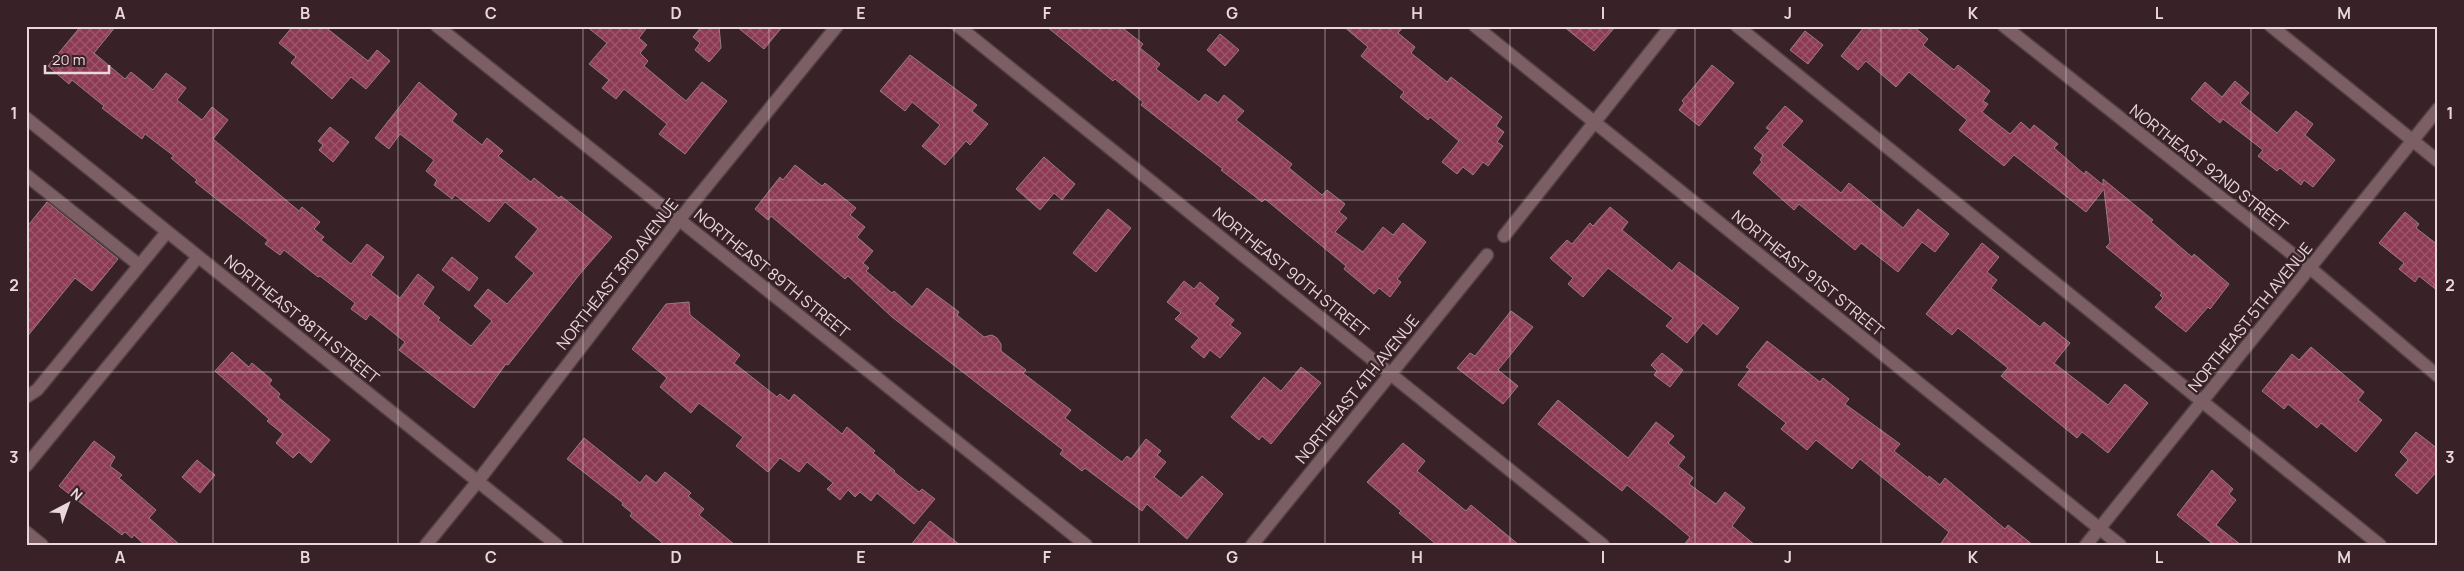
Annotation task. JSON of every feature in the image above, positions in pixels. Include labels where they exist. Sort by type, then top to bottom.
[{"type":"street","name":"NORTHEAST 89TH STREET","points":[[437,26],[1086,545]]},
{"type":"street","name":"NORTHEAST 3RD AVENUE","points":[[426,545],[478,481],[679,220],[837,26]]},
{"type":"street","name":"NORTHEAST 90TH STREET","points":[[958,26],[1604,545]]},
{"type":"street","name":"NORTHEAST 91ST STREET","points":[[1475,26],[2120,545]]},
{"type":"street","points":[[1504,236],[1671,26]]},
{"type":"street","points":[[1737,26],[2380,545]]},
{"type":"street","name":"NORTHEAST 92ND STREET","points":[[2004,26],[2310,268],[2438,376]]},
{"type":"street","points":[[2271,26],[2438,161]]},
{"type":"street","name":"NORTHEAST 5TH AVENUE","points":[[2086,545],[2438,109]]},
{"type":"street","name":"NORTHEAST 88TH STREET","points":[[26,118],[557,545]]},
{"type":"street","points":[[26,175],[139,265]]},
{"type":"street","points":[[26,397],[37,390],[167,232]]},
{"type":"street","name":"NORTHEAST 4TH AVENUE","points":[[1252,545],[1487,255]]},
{"type":"street","points":[[26,466],[198,257]]},
{"type":"street","points":[[26,532],[42,545]]},
{"type":"building","points":[[81,26],[116,26],[94,53],[125,79],[131,72],[153,90],[166,73],[186,88],[177,100],[202,120],[212,107],[228,120],[213,139],[299,211],[302,207],[320,222],[314,229],[324,237],[321,240],[351,264],[367,244],[384,257],[371,275],[400,298],[418,274],[434,287],[423,304],[440,318],[438,320],[471,346],[492,321],[474,306],[488,289],[507,304],[534,273],[515,257],[538,229],[505,202],[489,222],[455,195],[452,199],[434,185],[437,180],[426,171],[434,160],[400,134],[389,149],[375,138],[419,82],[457,114],[452,121],[482,145],[487,138],[503,151],[498,156],[531,182],[534,178],[559,198],[561,196],[612,237],[579,275],[508,365],[506,364],[474,408],[399,350],[405,342],[370,314],[366,320],[351,309],[355,303],[320,276],[318,277],[284,250],[280,255],[265,244],[268,240],[195,182],[197,180],[171,158],[174,156],[145,134],[142,139],[102,108],[104,106],[72,80],[69,84],[48,66]]},
{"type":"building","points":[[293,26],[324,26],[368,61],[377,50],[390,61],[366,89],[351,77],[332,99],[291,63],[296,57],[279,43]]},
{"type":"building","points":[[586,26],[648,26],[639,38],[647,45],[640,53],[648,61],[644,66],[686,101],[702,82],[727,101],[685,154],[659,134],[667,124],[624,89],[616,99],[602,88],[609,80],[589,64],[607,43]]},
{"type":"building","points":[[702,26],[719,26],[721,48],[709,62],[695,50],[700,43],[693,37]]},
{"type":"building","points":[[736,26],[783,26],[764,49]]},
{"type":"building","points":[[1046,26],[1120,26],[1143,44],[1140,48],[1160,64],[1156,69],[1199,102],[1205,94],[1218,103],[1224,95],[1244,111],[1236,120],[1292,164],[1289,168],[1322,195],[1327,190],[1345,204],[1339,212],[1347,218],[1335,232],[1363,252],[1383,227],[1393,235],[1403,223],[1426,242],[1397,279],[1401,282],[1390,297],[1379,288],[1374,294],[1344,269],[1346,266],[1265,199],[1262,202],[1221,170],[1223,169],[1141,105],[1143,102],[1115,79],[1113,81]]},
{"type":"building","points":[[1343,26],[1404,26],[1398,33],[1415,47],[1411,53],[1447,82],[1451,77],[1502,117],[1496,126],[1504,132],[1497,142],[1503,146],[1488,166],[1483,162],[1473,175],[1463,167],[1457,174],[1442,162],[1459,141],[1430,117],[1428,120],[1400,97],[1404,92],[1361,56],[1368,47]]},
{"type":"building","points":[[1563,26],[1616,26],[1594,51]]},
{"type":"building","points":[[1865,26],[1913,26],[1928,39],[1923,45],[1954,70],[1958,65],[1990,91],[1983,101],[1988,104],[1982,112],[2010,134],[2021,122],[2030,130],[2034,125],[2058,144],[2054,148],[2084,174],[2086,171],[2103,185],[2103,179],[2153,220],[2151,222],[2192,257],[2194,254],[2229,284],[2210,309],[2208,307],[2186,332],[2155,307],[2163,298],[2160,295],[2162,293],[2106,247],[2110,243],[2104,189],[2086,212],[2014,155],[2004,166],[1959,130],[1967,120],[1909,72],[1896,87],[1866,61],[1858,70],[1841,56]]},
{"type":"building","points":[[1805,31],[1823,45],[1808,64],[1790,50]]},
{"type":"building","points":[[1220,34],[1239,50],[1225,66],[1207,50]]},
{"type":"building","points":[[910,55],[977,105],[972,111],[988,124],[970,145],[966,141],[945,165],[922,146],[940,125],[912,102],[905,111],[880,91]]},
{"type":"building","points":[[1712,65],[1734,83],[1699,126],[1679,110],[1684,103],[1682,101]]},
{"type":"building","points":[[2235,81],[2249,93],[2240,103],[2277,133],[2296,111],[2313,124],[2305,135],[2335,160],[2313,187],[2304,180],[2301,185],[2280,168],[2277,171],[2258,156],[2263,150],[2223,119],[2220,123],[2191,99],[2205,82],[2222,97]]},
{"type":"building","points":[[1785,106],[1803,121],[1782,145],[1841,193],[1849,183],[1903,228],[1918,209],[1949,234],[1935,252],[1922,242],[1898,272],[1861,243],[1855,250],[1799,204],[1794,210],[1753,173],[1762,162],[1760,160],[1763,155],[1754,148],[1770,130],[1766,128]]},
{"type":"building","points":[[330,127],[349,142],[333,162],[319,150],[323,145],[318,141]]},
{"type":"building","points":[[1044,157],[1075,184],[1062,200],[1054,193],[1040,210],[1016,189]]},
{"type":"building","points":[[795,165],[822,186],[825,183],[856,208],[850,215],[865,227],[857,237],[873,251],[863,263],[869,268],[866,271],[892,293],[894,291],[912,307],[927,288],[959,312],[957,315],[984,337],[992,335],[997,338],[1001,344],[1001,351],[1026,370],[1023,373],[1071,410],[1065,418],[1122,462],[1127,456],[1131,459],[1146,439],[1161,451],[1157,455],[1166,462],[1154,477],[1181,498],[1202,476],[1223,494],[1187,539],[1147,504],[1142,511],[1085,468],[1082,471],[1060,454],[1063,450],[892,317],[848,276],[845,279],[771,216],[768,220],[755,209],[780,177],[783,180]]},
{"type":"building","points":[[47,202],[118,259],[92,291],[75,278],[26,338],[26,228]]},
{"type":"building","points":[[1610,207],[1628,222],[1622,230],[1672,271],[1679,262],[1739,308],[1717,335],[1703,323],[1687,343],[1666,326],[1673,318],[1608,268],[1583,297],[1568,284],[1573,278],[1550,258],[1567,240],[1572,244],[1590,223],[1593,226]]},
{"type":"building","points":[[1108,209],[1131,228],[1096,272],[1073,253]]},
{"type":"building","points":[[2405,212],[2419,224],[2416,228],[2438,245],[2438,291],[2419,276],[2415,282],[2399,269],[2404,263],[2379,243]]},
{"type":"building","points":[[1982,243],[1999,257],[1987,272],[1997,280],[1991,288],[2040,327],[2044,322],[2070,343],[2054,363],[2108,405],[2125,384],[2148,403],[2108,453],[2082,432],[2077,438],[2001,376],[2008,368],[1958,328],[1952,335],[1926,314]]},
{"type":"building","points":[[452,257],[478,278],[469,291],[442,270]]},
{"type":"building","points":[[1184,281],[1194,289],[1200,282],[1219,298],[1214,304],[1234,320],[1230,325],[1241,333],[1220,358],[1210,350],[1204,358],[1191,347],[1199,338],[1175,319],[1181,313],[1167,302]]},
{"type":"building","points":[[689,302],[690,315],[740,355],[734,363],[777,397],[780,394],[789,401],[794,394],[842,434],[847,427],[875,451],[873,453],[894,472],[919,492],[922,489],[935,499],[914,524],[877,493],[871,501],[860,492],[855,497],[848,490],[840,500],[827,489],[833,483],[807,462],[799,472],[780,458],[768,472],[736,446],[743,437],[699,403],[691,413],[660,387],[667,378],[632,349],[666,304]]},
{"type":"building","points":[[1511,311],[1533,327],[1498,370],[1518,386],[1503,404],[1457,368],[1470,353],[1475,356]]},
{"type":"building","points":[[1767,341],[1820,382],[1823,378],[1849,399],[1845,404],[1900,444],[1894,451],[1928,478],[1929,476],[1940,485],[1945,478],[2005,529],[2008,525],[2033,545],[1940,545],[1949,532],[1860,459],[1852,469],[1816,440],[1807,450],[1781,429],[1786,423],[1738,385],[1750,369],[1746,367]]},
{"type":"building","points":[[2311,347],[2364,392],[2358,400],[2382,420],[2356,452],[2321,423],[2317,428],[2288,404],[2284,409],[2262,391],[2292,354],[2299,360]]},
{"type":"building","points":[[232,352],[249,367],[252,363],[272,380],[269,384],[280,394],[278,397],[330,440],[311,463],[299,452],[293,458],[276,443],[283,434],[215,371]]},
{"type":"building","points":[[1662,353],[1683,370],[1670,387],[1654,375],[1657,371],[1651,365]]},
{"type":"building","points":[[1301,367],[1321,383],[1271,444],[1262,436],[1259,440],[1231,417],[1264,377],[1281,391]]},
{"type":"building","points":[[1558,400],[1628,458],[1656,422],[1674,436],[1668,443],[1685,457],[1678,466],[1693,478],[1689,484],[1716,504],[1725,492],[1745,508],[1732,526],[1755,545],[1684,545],[1690,537],[1671,521],[1627,485],[1622,491],[1538,424]]},
{"type":"building","points":[[2416,432],[2438,449],[2438,470],[2417,494],[2395,475],[2408,460],[2400,452]]},
{"type":"building","points":[[584,438],[640,483],[646,475],[656,483],[665,472],[691,493],[688,496],[704,509],[699,515],[735,545],[665,545],[630,516],[632,513],[622,505],[623,503],[567,459]]},
{"type":"building","points":[[94,441],[115,457],[110,466],[122,475],[119,478],[156,510],[149,518],[180,545],[145,545],[134,535],[132,538],[125,532],[122,535],[59,486]]},
{"type":"building","points":[[1403,443],[1425,461],[1417,471],[1466,511],[1471,505],[1519,545],[1437,545],[1399,513],[1401,511],[1367,482]]},
{"type":"building","points":[[197,460],[215,475],[200,493],[182,477]]},
{"type":"building","points":[[2212,470],[2233,489],[2229,494],[2236,500],[2216,525],[2241,545],[2214,545],[2177,515]]},
{"type":"building","points":[[930,521],[960,545],[911,545]]}]
